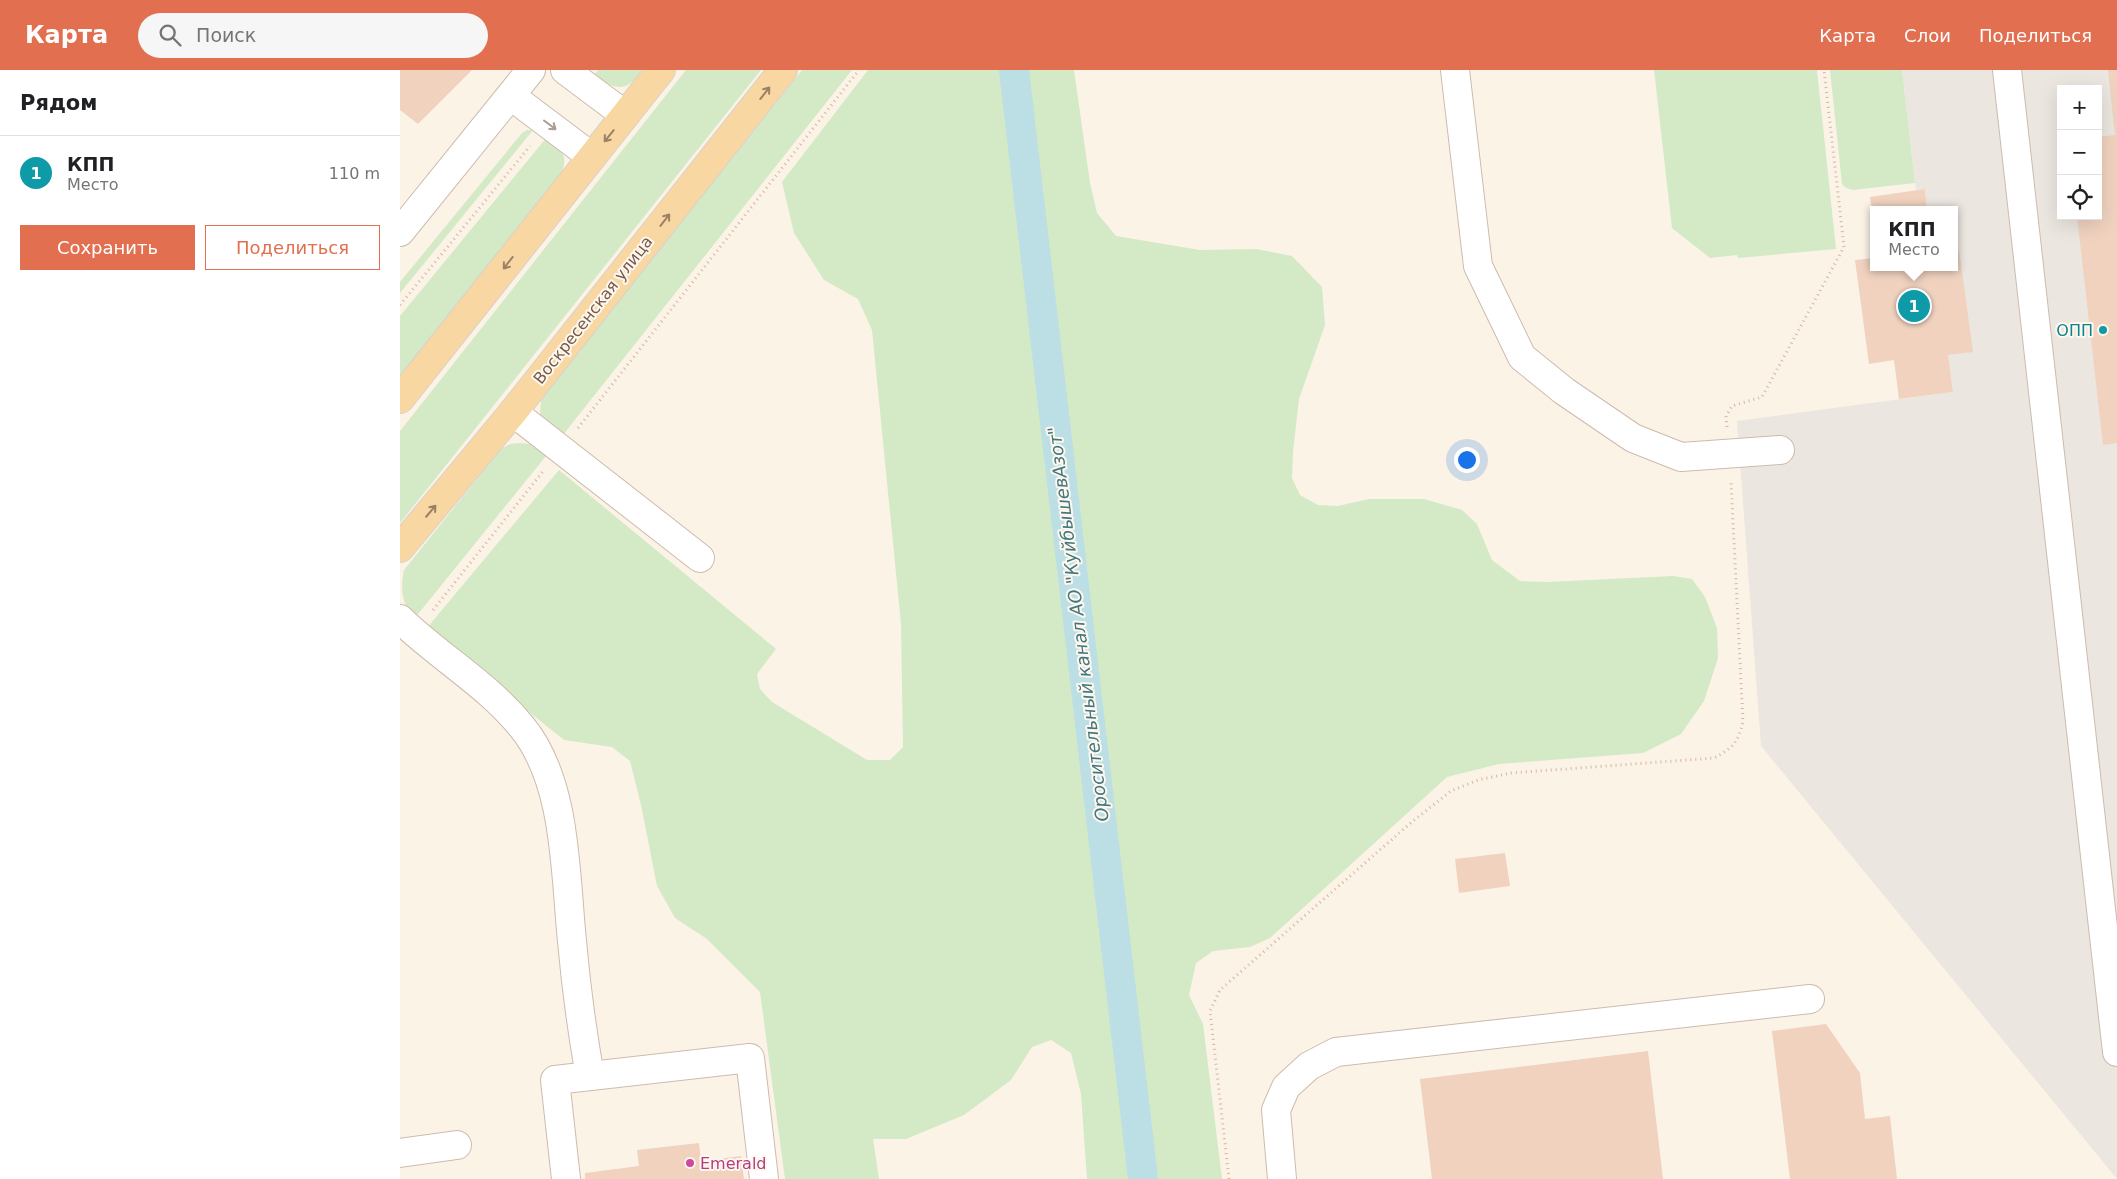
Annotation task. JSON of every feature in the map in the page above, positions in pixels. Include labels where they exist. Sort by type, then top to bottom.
[{"type":"main road","points":[[400,399],[661,70]]},
{"type":"main road","name":"Воскресенская улица","points":[[400,548],[513,412],[783,70]]},
{"type":"lane","points":[[400,232],[531,70]]},
{"type":"lane","points":[[565,70],[625,115]]},
{"type":"lane","points":[[1455,70],[1478,266],[1522,356],[1564,391],[1633,438],[1682,457],[1780,450]]},
{"type":"lane","points":[[2007,70],[2117,1052]]},
{"type":"lane","points":[[511,96],[592,157]]},
{"type":"lane","points":[[513,412],[700,558]]},
{"type":"lane","points":[[407,626],[494,696],[523,728],[543,761],[558,806],[578,1006],[590,1076]]},
{"type":"lane","points":[[1282,1179],[1276,1110],[1286,1087],[1308,1066],[1336,1052],[1810,999]]},
{"type":"lane","points":[[566,1179],[555,1080],[750,1058],[764,1179]]},
{"type":"lane","points":[[400,1153],[457,1145]]},
{"type":"path","points":[[407,626],[561,449],[859,70]]},
{"type":"path","points":[[1229,1179],[1210,1011],[1220,990],[1413,821],[1451,791],[1478,780],[1511,773],[1714,758],[1730,750],[1740,735],[1743,722],[1730,454],[1726,416],[1732,406],[1762,397],[1844,247],[1824,70]]},
{"type":"path","points":[[400,305],[536,140]]},
{"type":"shaded area","name":"ОПП","points":[[1902,70],[2117,70],[2117,1179],[1761,746],[1737,421],[1953,392],[1936,271],[1958,271],[1958,206],[1927,206],[1925,189],[1916,190]]},
{"type":"green space","points":[[598,70],[644,70],[632,82],[621,87],[602,80],[595,74]]},
{"type":"green space","points":[[686,70],[761,70],[400,523],[400,431]]},
{"type":"green space","points":[[802,70],[852,70],[559,440],[540,416],[541,398]]},
{"type":"green space","points":[[868,70],[1074,70],[1090,183],[1097,213],[1116,236],[1200,250],[1256,249],[1292,256],[1322,287],[1325,325],[1299,399],[1292,478],[1300,495],[1318,505],[1338,506],[1369,499],[1424,499],[1462,510],[1477,524],[1492,560],[1520,581],[1548,582],[1673,576],[1692,579],[1705,597],[1717,628],[1718,658],[1704,701],[1681,734],[1643,753],[1499,764],[1447,777],[1270,938],[1250,947],[1213,951],[1196,963],[1189,995],[1203,1024],[1222,1179],[1087,1179],[1081,1094],[1071,1053],[1051,1040],[1032,1047],[1011,1080],[964,1115],[906,1139],[873,1139],[879,1179],[785,1179],[760,992],[707,939],[675,918],[657,886],[630,761],[612,747],[564,740],[426,629],[559,470],[776,649],[757,674],[760,689],[772,702],[867,760],[890,760],[903,747],[901,624],[872,330],[858,299],[824,280],[794,233],[782,182]]},
{"type":"green space","points":[[1654,70],[1817,70],[1836,249],[1738,258],[1737,255],[1710,258],[1672,228]]},
{"type":"green space","points":[[1830,70],[1902,70],[1915,183],[1853,190],[1846,188],[1842,184]]},
{"type":"green space","points":[[527,130],[533,130],[400,293],[400,282],[522,133]]},
{"type":"green space","points":[[547,137],[558,147],[563,155],[564,166],[558,179],[400,378],[400,316]]},
{"type":"green space","points":[[510,444],[529,444],[546,456],[414,619],[403,596],[404,570],[501,449]]},
{"type":"building","points":[[400,70],[472,70],[418,124],[400,110]]},
{"type":"building","name":"ОПП","points":[[2108,70],[2117,70],[2117,443],[2103,445],[2077,220],[2102,220],[2102,137],[2115,135]]},
{"type":"building","points":[[1925,189],[1927,206],[1871,206],[1870,197]]},
{"type":"building","points":[[1959,250],[1973,352],[1948,355],[1953,392],[1899,399],[1894,360],[1869,364],[1855,260],[1870,258],[1870,271],[1958,271]]},
{"type":"building","points":[[1505,853],[1510,886],[1459,893],[1455,859]]},
{"type":"building","points":[[1826,1024],[1860,1073],[1865,1119],[1890,1116],[1897,1179],[1790,1179],[1772,1031]]},
{"type":"building","points":[[1648,1051],[1663,1179],[1432,1179],[1420,1079]]},
{"type":"building","name":"Emerald","points":[[699,1143],[701,1161],[741,1156],[744,1179],[585,1179],[585,1173],[639,1166],[637,1150]]},
{"type":"waterway","name":"Оросительный канал АО \"КуйбышевАзот\"","points":[[1014,70],[1143,1179]]},
{"type":"place","name":"КПП","points":[[1914,306]]},
{"type":"place","name":"ОПП","points":[[2103,330]]},
{"type":"place","name":"Emerald","points":[[690,1163]]}]
